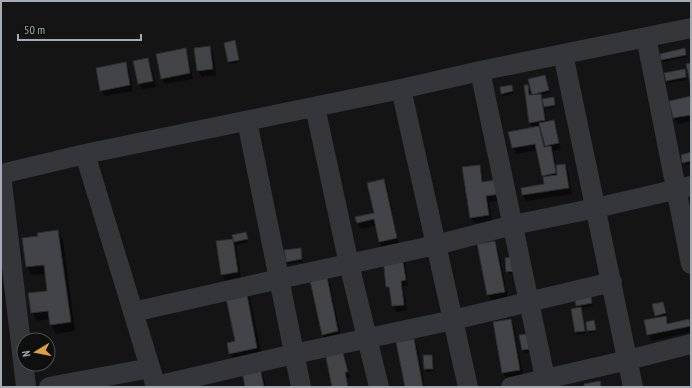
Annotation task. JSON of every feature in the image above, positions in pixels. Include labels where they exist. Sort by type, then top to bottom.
[{"type":"street","points":[[26,387],[1,174],[85,154],[691,28]]},
{"type":"street","points":[[646,37],[684,187],[691,264]]},
{"type":"street","points":[[563,54],[633,387]]},
{"type":"street","points":[[480,71],[546,383]]},
{"type":"street","points":[[401,89],[468,387]]},
{"type":"street","points":[[315,107],[379,387]]},
{"type":"street","points":[[247,121],[301,387]]},
{"type":"street","points":[[85,154],[154,380]]},
{"type":"street","points":[[133,312],[436,245],[513,225],[596,208],[684,187]]},
{"type":"street","points":[[49,387],[154,380],[294,354],[453,320],[612,282]]},
{"type":"street","points":[[511,387],[546,383],[691,344]]},
{"type":"building","points":[[235,40],[239,60],[228,62],[224,43]]},
{"type":"building","points":[[210,46],[213,69],[197,71],[194,48]]},
{"type":"building","points":[[186,48],[190,73],[161,79],[156,54]]},
{"type":"building","points":[[685,48],[686,55],[661,60],[660,54]]},
{"type":"building","points":[[148,58],[153,81],[138,84],[133,61]]},
{"type":"building","points":[[126,62],[130,85],[100,91],[96,68]]},
{"type":"building","points":[[691,63],[691,88],[686,64]]},
{"type":"building","points":[[685,69],[686,77],[666,81],[664,73]]},
{"type":"building","points":[[545,75],[549,90],[532,95],[528,79]]},
{"type":"building","points":[[512,85],[513,91],[501,94],[500,87]]},
{"type":"building","points":[[524,85],[528,85],[529,95],[541,94],[545,120],[529,123]]},
{"type":"building","points":[[691,96],[691,115],[673,118],[669,101]]},
{"type":"building","points":[[554,97],[555,105],[544,107],[542,99]]},
{"type":"building","points":[[554,120],[559,143],[545,146],[539,123]]},
{"type":"building","points":[[539,126],[544,147],[551,146],[556,173],[542,176],[535,144],[512,148],[508,132]]},
{"type":"building","points":[[691,152],[691,161],[682,163],[681,155]]},
{"type":"building","points":[[565,164],[569,188],[522,195],[521,188],[544,184],[543,177],[557,175],[556,165]]},
{"type":"building","points":[[480,165],[482,182],[497,180],[500,194],[486,196],[489,215],[470,218],[462,167]]},
{"type":"building","points":[[384,179],[397,238],[379,242],[374,219],[357,223],[355,217],[374,213],[367,183]]},
{"type":"building","points":[[58,230],[71,322],[50,325],[48,311],[31,313],[28,293],[47,291],[44,265],[26,267],[22,238],[38,236],[37,233]]},
{"type":"building","points":[[246,232],[248,239],[234,242],[232,235]]},
{"type":"building","points":[[233,239],[238,272],[221,275],[216,241]]},
{"type":"building","points":[[495,241],[505,292],[487,295],[477,244]]},
{"type":"building","points":[[301,248],[302,259],[286,262],[284,250]]},
{"type":"building","points":[[402,256],[406,280],[401,281],[404,305],[392,306],[389,287],[386,287],[383,259]]},
{"type":"building","points":[[513,257],[515,271],[506,272],[505,258]]},
{"type":"building","points":[[326,272],[338,331],[322,335],[309,276]]},
{"type":"building","points":[[590,288],[592,303],[576,306],[573,290]]},
{"type":"building","points":[[246,289],[257,348],[229,354],[227,343],[235,341],[225,293]]},
{"type":"building","points":[[663,302],[666,313],[655,316],[652,304]]},
{"type":"building","points":[[581,307],[585,331],[575,332],[571,309]]},
{"type":"building","points":[[666,316],[667,324],[689,319],[691,326],[647,335],[644,320]]},
{"type":"building","points":[[511,319],[520,370],[502,373],[493,322]]},
{"type":"building","points":[[594,320],[596,330],[587,331],[586,322]]},
{"type":"building","points":[[528,334],[530,349],[522,350],[519,335]]},
{"type":"building","points":[[414,339],[423,387],[405,387],[396,342]]},
{"type":"building","points":[[342,349],[348,372],[345,372],[348,387],[332,387],[325,353]]},
{"type":"building","points":[[423,355],[432,355],[433,369],[424,369]]},
{"type":"building","points":[[260,367],[264,387],[245,387],[242,371]]},
{"type":"building","points":[[600,381],[601,387],[584,387],[584,384]]}]
